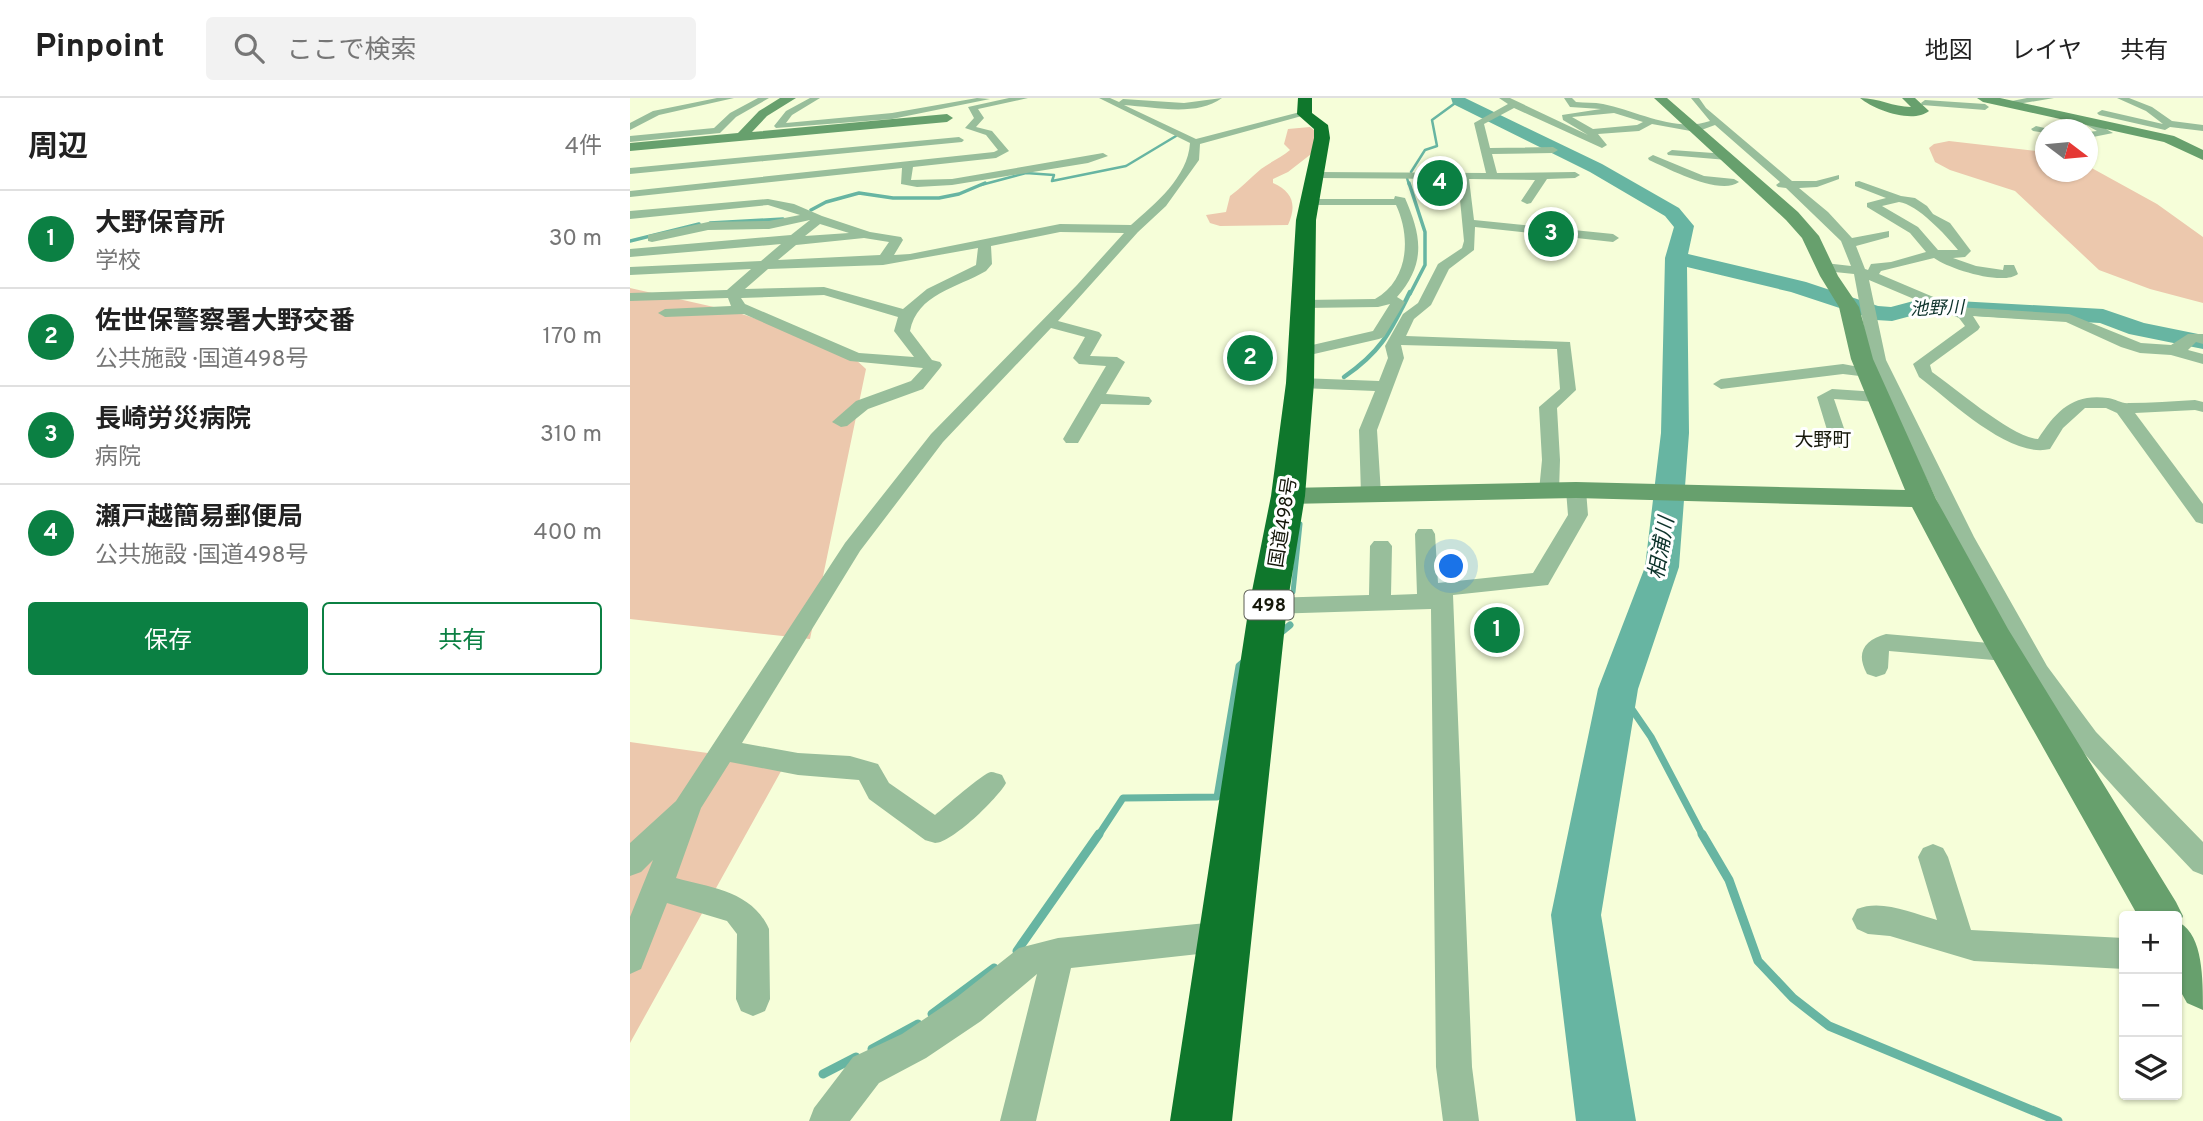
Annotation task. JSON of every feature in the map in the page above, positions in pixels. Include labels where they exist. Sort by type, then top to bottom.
[{"type":"highway","name":"国道498号","points":[[1201,1121],[1268,606],[1288,496],[1300,367],[1306,220],[1322,128],[1305,106]]},
{"type":"street","points":[[630,139],[717,131],[726,120],[765,98]]},
{"type":"street","points":[[742,136],[763,111],[790,98]]},
{"type":"street","points":[[816,98],[789,113],[779,126],[892,116],[945,118]]},
{"type":"street","points":[[630,159],[787,145],[945,118],[990,98]]},
{"type":"street","points":[[630,194],[908,165],[935,166],[976,158],[1004,151],[989,133],[970,128],[979,118],[972,107],[983,109],[1024,98]]},
{"type":"street","points":[[1108,100],[1181,105],[1210,102],[1218,98]]},
{"type":"street","points":[[1503,98],[1514,102],[1513,106]]},
{"type":"street","points":[[1568,98],[1573,105],[1601,106],[1656,116],[1696,129],[1716,122]]},
{"type":"street","points":[[1695,98],[1716,122],[1824,215],[1847,242],[1865,273],[1856,306],[1868,372],[1922,499],[2006,652],[2158,911]]},
{"type":"street","points":[[1866,98],[1898,111],[1923,110],[1908,98]]},
{"type":"street","points":[[1925,103],[2050,98]]},
{"type":"street","points":[[630,128],[656,113],[725,99]]},
{"type":"street","points":[[692,116],[725,99]]},
{"type":"street","points":[[1108,100],[1195,142],[1305,106]]},
{"type":"street","points":[[2014,101],[2081,119]]},
{"type":"street","points":[[1986,102],[1991,120]]},
{"type":"street","points":[[2120,102],[2149,110],[2167,126],[2203,128]]},
{"type":"street","points":[[1492,176],[1479,123],[1513,106]]},
{"type":"street","points":[[1513,106],[1602,145],[1593,134],[1566,121],[1567,115],[1615,110]]},
{"type":"street","points":[[1593,134],[1639,128],[1656,116],[1675,111],[1801,225],[1825,267],[1856,306],[1878,360],[1964,537],[2038,672],[2087,739],[2203,862]]},
{"type":"street","points":[[2102,113],[2167,126],[2203,137]]},
{"type":"street","points":[[630,147],[945,118]]},
{"type":"street","points":[[945,118],[959,140],[976,158]]},
{"type":"street","points":[[630,128],[726,120]]},
{"type":"street","points":[[2098,123],[2169,139],[2203,156]]},
{"type":"street","points":[[2098,128],[2108,133],[2098,134]]},
{"type":"street","points":[[1622,132],[1630,141]]},
{"type":"street","points":[[630,171],[959,140]]},
{"type":"street","points":[[630,958],[689,804],[852,548],[919,460],[996,374],[1048,323],[1134,229],[1162,204],[1194,160],[1195,142]]},
{"type":"street","points":[[787,145],[776,170],[976,158]]},
{"type":"street","points":[[1486,151],[1553,150]]},
{"type":"street","points":[[1672,153],[1727,157]]},
{"type":"street","points":[[908,165],[905,182],[923,184],[1062,163],[1086,162],[1103,156]]},
{"type":"street","points":[[1653,158],[1707,180],[1735,186],[1817,184],[1835,177]]},
{"type":"street","points":[[630,185],[742,173],[750,160]]},
{"type":"street","points":[[1313,188],[1456,176],[1575,175]]},
{"type":"street","points":[[1450,191],[1456,176]]},
{"type":"street","points":[[1300,367],[1378,334],[1406,302],[1443,267],[1468,250],[1468,223],[1456,176]]},
{"type":"street","points":[[1527,176],[1542,178],[1527,201]]},
{"type":"street","points":[[1859,184],[1899,199],[1911,200],[1923,208],[1929,217],[1946,226],[1970,252],[1934,254],[1876,267],[1865,273]]},
{"type":"street","points":[[1313,188],[1400,200],[1412,231],[1406,302],[1408,317],[1393,346],[1396,358],[1368,430],[1371,494]]},
{"type":"street","points":[[1899,199],[1871,205],[1914,230],[1934,254],[1962,267],[1994,274],[2011,274],[2005,261]]},
{"type":"street","points":[[630,215],[768,202],[790,206],[868,235],[897,240],[883,261]]},
{"type":"street","points":[[649,237],[660,212]]},
{"type":"street","points":[[630,252],[649,237],[700,227],[769,225],[814,217]]},
{"type":"street","points":[[732,293],[794,240],[814,217]]},
{"type":"street","points":[[1468,223],[1613,238]]},
{"type":"street","points":[[630,271],[883,261],[930,255],[1060,228],[1134,229]]},
{"type":"street","points":[[1847,242],[1859,242],[1885,234]]},
{"type":"street","points":[[630,252],[868,235]]},
{"type":"street","points":[[926,362],[902,331],[905,314],[913,304],[929,294],[981,268],[985,264],[984,243]]},
{"type":"street","points":[[1406,302],[1444,250]]},
{"type":"street","points":[[1888,250],[1909,261]]},
{"type":"street","points":[[1825,267],[1865,273],[1964,315],[1973,327],[1921,363],[1926,374],[2007,434],[2027,444],[2044,445],[2056,425],[2081,403],[2094,401],[2123,409],[2203,406],[2196,387]]},
{"type":"street","points":[[630,297],[833,292],[892,313],[905,314]]},
{"type":"street","points":[[732,293],[739,307],[856,358],[926,362],[934,365],[917,385],[862,405],[841,422]]},
{"type":"street","points":[[1304,304],[1406,302]]},
{"type":"street","points":[[1949,308],[2069,318],[2141,353],[2182,347],[2193,337],[2203,339]]},
{"type":"street","points":[[665,313],[746,310]]},
{"type":"street","points":[[1048,323],[1094,335],[1081,358],[1085,361],[1117,362],[1072,439]]},
{"type":"street","points":[[1399,335],[1433,329]]},
{"type":"street","points":[[1399,335],[1565,345],[1568,390],[1548,407],[1552,460],[1562,491],[1578,515],[1541,580],[1442,589],[1434,601]]},
{"type":"street","points":[[2172,350],[2203,359]]},
{"type":"street","points":[[1300,367],[1383,386]]},
{"type":"street","points":[[1721,384],[1843,369],[1868,372]]},
{"type":"street","points":[[2065,417],[2056,414],[2062,404],[2074,396],[2110,392]]},
{"type":"street","points":[[1840,443],[1825,397],[1832,394],[1878,397]]},
{"type":"street","points":[[1095,399],[1143,401]]},
{"type":"street","points":[[2123,409],[2203,518]]},
{"type":"street","points":[[2181,488],[2203,491]]},
{"type":"street","points":[[1288,496],[1604,491],[1755,497],[1922,499]]},
{"type":"street","points":[[1425,534],[1434,601],[1451,870],[1454,1067],[1461,1121]]},
{"type":"street","points":[[1380,603],[1381,546]]},
{"type":"street","points":[[1268,606],[1434,601]]},
{"type":"street","points":[[1876,668],[1875,647],[1886,642],[2006,652]]},
{"type":"street","points":[[723,750],[797,764],[849,767],[868,772],[878,791],[936,831],[971,804],[992,783]]},
{"type":"street","points":[[630,863],[689,804]]},
{"type":"street","points":[[1933,857],[1959,942]]},
{"type":"street","points":[[657,886],[737,910],[753,929],[753,999]]},
{"type":"street","points":[[1868,919],[1890,921],[1974,946],[2119,954]]},
{"type":"street","points":[[827,1121],[866,1070],[914,1046],[969,1009],[1030,959],[1226,936]]},
{"type":"street","points":[[1018,1121],[1058,954]]},
{"type":"shaded area","points":[[1310,127],[1314,130],[1315,151],[1288,172],[1273,179],[1273,183],[1285,191],[1291,200],[1292,211],[1288,225],[1220,226],[1210,223],[1206,215],[1226,212],[1230,196],[1261,169],[1290,150],[1284,144],[1288,129]]},
{"type":"shaded area","points":[[1949,141],[2035,151],[2035,182],[2098,182],[2098,172],[2157,204],[2203,237],[2203,303],[2150,289],[2099,270],[2015,191],[1950,170],[1935,162],[1929,148],[1934,144]]},
{"type":"shaded area","points":[[630,288],[736,312],[843,348],[866,369],[810,639],[630,619]]},
{"type":"shaded area","points":[[630,742],[785,764],[630,1043]]},
{"type":"waterway","name":"相浦川","points":[[1458,98],[1458,101],[1596,168],[1672,212],[1684,226],[1676,258]]},
{"type":"waterway","points":[[1411,172],[1425,150],[1437,146],[1432,120],[1458,101]]},
{"type":"waterway","points":[[981,185],[1026,173],[1054,175],[1052,181],[1126,166],[1176,136]]},
{"type":"waterway","points":[[1407,178],[1409,185]]},
{"type":"waterway","points":[[811,210],[826,202],[859,193],[893,198],[939,198],[959,194],[985,183]]},
{"type":"waterway","points":[[1409,183],[1425,232],[1425,265],[1410,294]]},
{"type":"waterway","points":[[710,223],[783,219]]},
{"type":"waterway","points":[[630,241],[699,224]]},
{"type":"waterway","name":"相浦川","points":[[1606,1121],[1576,915],[1618,689],[1662,567],[1675,433],[1676,258]]},
{"type":"waterway","name":"池野川","points":[[1676,258],[1798,287],[1876,313],[1892,314],[1921,306],[2103,316],[2138,329],[2203,342]]},
{"type":"waterway","points":[[1344,377],[1368,358],[1384,340],[1410,292]]},
{"type":"waterway","points":[[1289,593],[1293,592],[1300,524]]},
{"type":"waterway","points":[[1279,634],[1290,625]]},
{"type":"waterway","points":[[1098,836],[1123,798],[1217,797],[1239,666],[1246,660]]},
{"type":"waterway","points":[[1618,689],[1651,737],[1703,836]]},
{"type":"waterway","points":[[1017,951],[1099,834]]},
{"type":"waterway","points":[[1702,834],[1729,880],[1758,961],[1793,998],[1829,1026],[2058,1121]]},
{"type":"waterway","points":[[932,1014],[994,968]]},
{"type":"waterway","points":[[872,1049],[918,1024]]},
{"type":"waterway","points":[[823,1074],[856,1057]]},
{"type":"place","name":"瀬戸越簡易郵便局","points":[[1440,183]]},
{"type":"place","name":"長崎労災病院","points":[[1551,234]]},
{"type":"place","name":"佐世保警察署大野交番","points":[[1250,358]]},
{"type":"place","name":"大野保育所","points":[[1497,630]]},
{"type":"district","name":"大野町","points":[[1823,439]]}]
